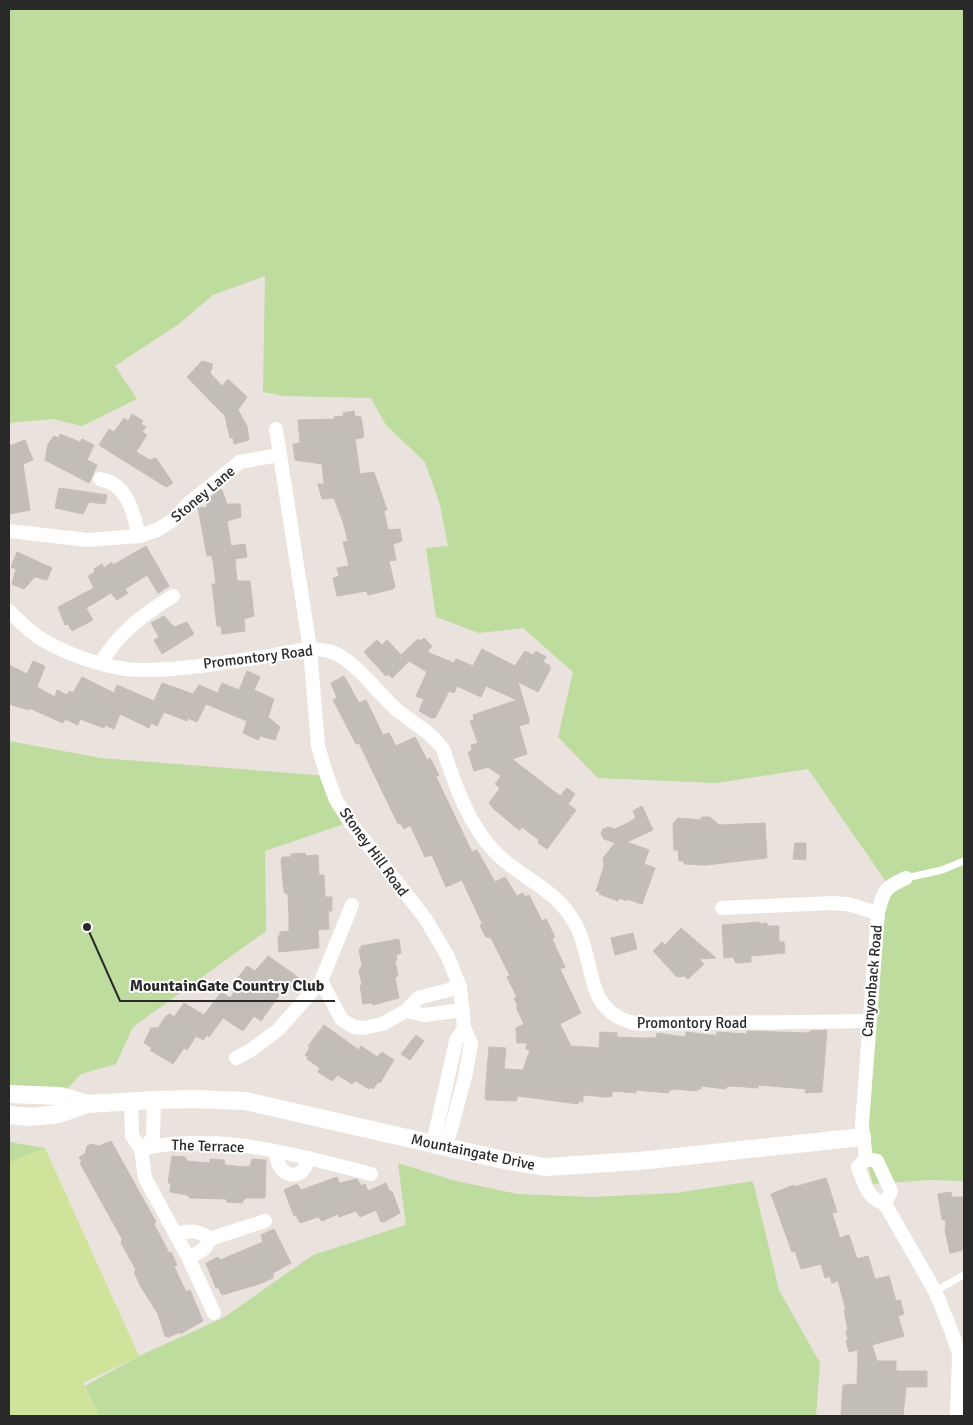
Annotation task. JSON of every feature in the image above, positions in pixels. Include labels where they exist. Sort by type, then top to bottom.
[{"type":"street","name":"Stoney Hill Road","points":[[276,429],[310,649],[318,746],[336,800],[363,840],[424,918],[447,955],[460,987],[464,1028],[471,1043],[465,1078],[440,1146]]},
{"type":"street","name":"Stoney Lane","points":[[9,531],[88,540],[139,536],[157,530],[172,520],[189,503],[240,462],[279,455]]},
{"type":"street","points":[[100,479],[109,480],[124,493],[131,505],[139,536]]},
{"type":"street","points":[[101,663],[116,641],[138,618],[173,596]]},
{"type":"street","name":"Promontory Road","points":[[9,611],[42,640],[101,663],[126,668],[153,669],[262,657],[310,649],[329,651],[344,658],[386,700],[438,741],[443,749],[469,815],[479,832],[496,853],[562,903],[582,939],[598,998],[614,1016],[628,1023],[869,1021]]},
{"type":"street","name":"Canyonback Road","points":[[906,878],[889,886],[883,893],[878,913],[869,1021],[862,1167],[873,1200],[885,1204],[935,1291],[959,1354],[956,1416]]},
{"type":"street","points":[[722,908],[832,903],[847,904],[878,913]]},
{"type":"street","points":[[236,1058],[251,1050],[278,1030],[321,981],[352,905]]},
{"type":"street","points":[[321,981],[342,1020],[354,1027],[364,1028],[382,1024],[406,1012],[418,998],[460,987]]},
{"type":"street","points":[[406,1012],[424,1015],[463,1010]]},
{"type":"street","name":"Stoney Hill Road","points":[[440,1146],[456,1041],[464,1028]]},
{"type":"street","points":[[450,1074],[465,1078]]},
{"type":"street","name":"Mountaingate Drive","points":[[9,1094],[60,1096],[87,1104]]},
{"type":"street","name":"Mountaingate Drive","points":[[9,1115],[30,1117],[59,1114],[87,1104],[154,1100],[193,1098],[244,1101],[440,1146],[545,1166],[588,1166],[862,1137]]},
{"type":"street","name":"The Terrace","points":[[141,1149],[153,1139],[154,1100]]},
{"type":"street","points":[[131,1102],[132,1136],[141,1149],[145,1178],[158,1206],[188,1257],[214,1313]]},
{"type":"street","name":"The Terrace","points":[[141,1149],[166,1144],[187,1144],[276,1152],[309,1158],[371,1174]]},
{"type":"street","points":[[276,1152],[276,1161],[281,1170],[292,1175],[300,1173],[305,1168],[309,1158]]},
{"type":"street","points":[[862,1167],[877,1161],[891,1191],[885,1204]]},
{"type":"street","points":[[188,1257],[202,1251],[210,1239],[265,1221]]},
{"type":"street","points":[[176,1234],[189,1230],[199,1232],[210,1239]]},
{"type":"lane","name":"Canyonback Road","points":[[906,878],[942,870],[964,861]]},
{"type":"lane","points":[[935,1291],[964,1275]]},
{"type":"green space","points":[[9,9],[964,9],[964,1181],[929,1180],[873,1184],[866,1159],[878,913],[889,886],[808,769],[716,783],[598,778],[558,737],[573,672],[523,628],[479,633],[436,617],[426,548],[448,546],[440,505],[425,462],[386,425],[371,398],[284,396],[263,392],[265,276],[213,295],[179,324],[115,366],[137,399],[82,426],[53,419],[9,423]]},
{"type":"green space","points":[[9,741],[101,758],[327,776],[350,822],[265,851],[266,931],[133,1027],[116,1064],[81,1074],[60,1096],[9,1094]]},
{"type":"green space","points":[[9,1142],[45,1148],[9,1163]]},
{"type":"green space","points":[[45,1148],[139,1356],[83,1383],[99,1416],[9,1416],[9,1163]]},
{"type":"green space","points":[[398,1163],[452,1180],[517,1194],[591,1197],[676,1193],[753,1181],[779,1290],[820,1363],[816,1416],[99,1416],[85,1386],[139,1356],[223,1318],[313,1255],[406,1225]]},
{"type":"building","points":[[202,361],[213,364],[210,373],[222,386],[228,379],[247,397],[238,410],[247,426],[249,440],[234,444],[233,438],[230,438],[225,416],[187,377]]},
{"type":"building","points":[[354,411],[355,416],[361,417],[364,436],[355,439],[360,474],[374,472],[387,510],[384,511],[388,530],[400,529],[402,541],[393,544],[396,560],[389,561],[395,587],[393,589],[368,595],[367,591],[337,596],[333,578],[339,576],[337,568],[349,566],[343,542],[348,541],[343,522],[334,498],[322,499],[318,484],[324,484],[322,464],[295,460],[293,444],[300,443],[298,420],[335,419],[334,417],[344,416],[343,413]]},
{"type":"building","points":[[132,414],[143,421],[141,424],[146,427],[142,432],[147,435],[136,452],[150,460],[156,458],[173,483],[166,487],[99,445],[109,429],[114,432],[124,418],[128,421]]},
{"type":"building","points":[[60,434],[80,442],[82,439],[94,445],[87,460],[97,465],[89,483],[45,460],[48,444],[54,436],[59,438]]},
{"type":"building","points":[[25,440],[33,460],[23,464],[30,510],[9,514],[9,446]]},
{"type":"building","points":[[59,488],[107,495],[105,504],[89,502],[83,514],[55,508]]},
{"type":"building","points":[[219,490],[222,490],[227,504],[240,504],[241,517],[227,521],[231,546],[245,544],[247,557],[235,559],[237,581],[250,581],[254,616],[244,619],[245,631],[222,634],[221,626],[217,626],[212,584],[216,584],[213,561],[211,555],[207,556],[198,508],[207,507],[206,501]]},
{"type":"building","points":[[146,546],[169,586],[158,593],[147,575],[125,589],[128,593],[117,600],[111,593],[86,608],[93,620],[72,631],[68,624],[65,625],[58,607],[94,588],[88,576],[95,572],[94,569],[102,564],[104,568],[112,562],[113,565]]},
{"type":"building","points":[[17,552],[52,568],[47,580],[35,577],[24,589],[12,584],[16,569],[11,567]]},
{"type":"building","points":[[164,616],[174,627],[187,622],[194,634],[162,654],[154,640],[159,637],[151,623]]},
{"type":"building","points":[[424,638],[432,646],[427,652],[454,663],[456,659],[473,666],[482,649],[515,666],[525,651],[533,655],[536,651],[546,657],[543,662],[550,666],[550,670],[538,692],[518,682],[529,719],[529,723],[519,726],[527,754],[512,759],[560,796],[567,788],[575,794],[568,804],[576,810],[547,849],[522,827],[520,830],[515,827],[489,803],[500,788],[495,784],[501,776],[488,767],[474,771],[468,752],[472,751],[471,745],[478,743],[470,721],[474,720],[473,715],[517,700],[486,686],[481,697],[457,686],[454,693],[449,691],[435,718],[431,718],[419,711],[424,699],[416,696],[427,672],[409,661],[392,678],[388,674],[386,676],[364,652],[377,640],[382,645],[387,640],[401,655],[418,639],[420,641]]},
{"type":"building","points":[[33,661],[45,666],[37,687],[55,697],[57,690],[67,695],[69,691],[73,693],[82,677],[114,693],[117,685],[154,701],[162,683],[193,694],[199,685],[218,693],[222,683],[239,690],[247,671],[260,677],[254,690],[274,699],[268,717],[280,727],[275,740],[260,736],[258,740],[243,733],[247,721],[206,704],[197,722],[188,718],[187,721],[164,712],[157,726],[151,723],[149,728],[120,714],[114,729],[105,725],[104,728],[80,719],[78,725],[65,719],[63,723],[29,708],[29,710],[9,704],[9,665],[27,674]]},
{"type":"building","points":[[344,676],[359,703],[366,700],[383,735],[389,733],[396,746],[415,737],[427,760],[430,758],[439,775],[436,777],[472,852],[477,850],[495,882],[505,877],[517,896],[523,893],[525,897],[529,895],[542,921],[546,919],[555,937],[552,939],[565,967],[560,969],[581,1013],[560,1024],[571,1046],[599,1048],[600,1032],[617,1033],[617,1037],[656,1038],[657,1033],[685,1037],[686,1032],[717,1035],[717,1032],[747,1034],[747,1031],[810,1033],[810,1031],[827,1030],[822,1092],[805,1093],[806,1089],[758,1085],[758,1088],[733,1086],[726,1087],[726,1089],[701,1086],[701,1089],[697,1091],[672,1089],[668,1093],[636,1090],[636,1093],[612,1091],[612,1096],[607,1097],[583,1095],[583,1102],[579,1101],[578,1104],[518,1096],[516,1101],[486,1100],[489,1047],[506,1048],[504,1069],[523,1070],[530,1050],[526,1049],[527,1043],[517,1043],[516,1028],[524,1024],[516,1007],[518,1006],[514,998],[517,997],[507,977],[510,976],[491,938],[486,937],[480,926],[482,923],[462,880],[446,887],[432,855],[425,857],[410,825],[404,829],[400,823],[398,824],[359,743],[356,744],[333,700],[337,698],[331,683]]},
{"type":"building","points":[[642,806],[653,830],[627,842],[649,850],[644,864],[655,868],[642,904],[619,898],[618,901],[596,891],[604,866],[603,858],[615,843],[604,839],[601,834],[603,829],[608,827],[615,829],[628,823],[636,818],[633,811]]},
{"type":"building","points":[[702,817],[710,817],[719,825],[765,823],[767,858],[706,865],[684,864],[684,861],[679,861],[678,850],[674,850],[673,824],[678,818],[700,820]]},
{"type":"building","points":[[795,843],[806,843],[806,860],[793,859]]},
{"type":"building","points":[[305,853],[306,856],[318,855],[319,875],[324,875],[325,897],[332,897],[332,911],[328,911],[329,929],[318,930],[319,948],[279,952],[278,936],[280,936],[280,932],[289,931],[288,895],[284,892],[282,857],[291,857],[291,854]]},
{"type":"building","points":[[760,922],[760,924],[767,923],[767,926],[779,926],[779,942],[784,942],[785,953],[751,956],[751,962],[736,963],[733,957],[724,958],[722,925]]},
{"type":"building","points":[[681,928],[716,958],[699,959],[704,964],[688,979],[685,976],[677,977],[653,951],[662,942],[665,945]]},
{"type":"building","points":[[633,933],[637,949],[615,955],[611,938]]},
{"type":"building","points":[[399,939],[401,953],[396,955],[397,960],[395,961],[398,976],[395,978],[399,998],[373,1005],[372,1003],[363,1004],[359,970],[362,966],[359,949],[361,949],[361,946]]},
{"type":"building","points":[[268,956],[298,977],[290,988],[285,987],[261,1021],[254,1016],[243,1031],[223,1018],[209,1037],[207,1035],[203,1040],[196,1036],[187,1050],[184,1048],[173,1064],[150,1050],[152,1048],[144,1043],[151,1028],[158,1028],[166,1016],[170,1014],[174,1017],[184,1003],[204,1015],[219,995],[223,993],[230,998],[241,982],[237,979],[247,966],[255,971]]},
{"type":"building","points":[[324,1025],[359,1050],[361,1046],[377,1057],[382,1052],[394,1060],[380,1083],[378,1082],[373,1089],[370,1087],[369,1089],[356,1081],[352,1084],[338,1075],[332,1081],[318,1072],[320,1068],[307,1059],[308,1057],[305,1055],[310,1048],[308,1046]]},
{"type":"building","points":[[416,1035],[424,1041],[410,1060],[401,1054]]},
{"type":"building","points":[[111,1141],[156,1222],[154,1224],[169,1253],[171,1252],[177,1265],[174,1266],[186,1292],[190,1290],[203,1321],[180,1334],[180,1332],[169,1337],[165,1336],[158,1314],[141,1287],[134,1272],[136,1270],[121,1243],[122,1239],[80,1163],[82,1162],[79,1157],[85,1154],[87,1146],[92,1144],[99,1146]]},
{"type":"building","points":[[172,1156],[185,1157],[187,1161],[210,1163],[210,1159],[224,1160],[225,1165],[245,1167],[250,1166],[252,1159],[266,1160],[265,1198],[245,1198],[242,1203],[227,1202],[226,1199],[190,1198],[187,1195],[170,1192],[171,1183],[168,1183]]},
{"type":"building","points":[[337,1177],[339,1183],[357,1179],[361,1186],[365,1184],[368,1191],[386,1183],[390,1192],[392,1191],[400,1213],[384,1222],[381,1222],[376,1210],[360,1217],[356,1211],[339,1217],[338,1214],[322,1221],[318,1217],[300,1223],[296,1215],[294,1216],[284,1190],[297,1184],[301,1190]]},
{"type":"building","points":[[826,1178],[837,1212],[832,1213],[840,1238],[849,1235],[857,1259],[868,1256],[875,1279],[889,1276],[896,1301],[900,1300],[904,1314],[898,1316],[904,1336],[872,1345],[877,1361],[896,1361],[896,1371],[927,1371],[927,1387],[906,1387],[903,1416],[841,1416],[843,1385],[857,1384],[858,1350],[849,1352],[846,1341],[848,1340],[846,1331],[848,1330],[844,1310],[846,1310],[838,1281],[832,1283],[830,1276],[825,1278],[821,1264],[801,1269],[795,1251],[792,1252],[771,1194],[794,1185],[794,1187]]},
{"type":"building","points":[[951,1192],[952,1197],[964,1197],[964,1250],[950,1253],[945,1231],[946,1220],[942,1220],[938,1194]]},
{"type":"building","points":[[274,1229],[291,1263],[273,1273],[273,1278],[222,1295],[218,1287],[216,1288],[206,1263],[218,1257],[220,1260],[263,1242],[261,1235]]},
{"type":"place","name":"MountainGate Country Club","points":[[87,927]]}]
